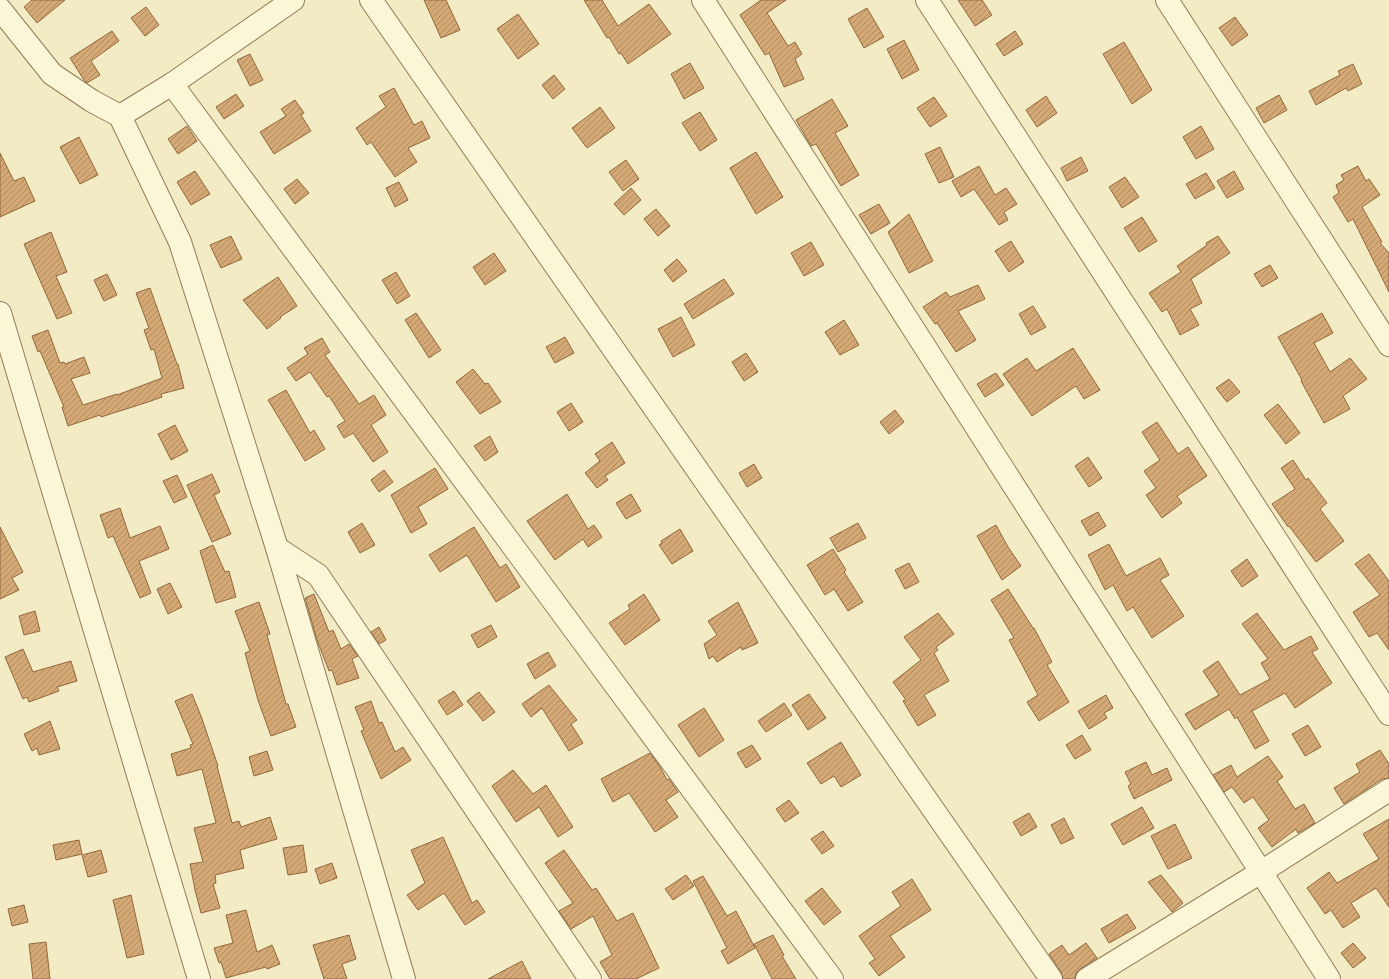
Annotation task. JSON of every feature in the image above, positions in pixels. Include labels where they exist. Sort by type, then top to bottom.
[{"type":"street","points":[[120,116],[172,84],[292,0]]},
{"type":"street","points":[[371,0],[1051,979]]},
{"type":"street","points":[[703,0],[1329,979]]},
{"type":"street","points":[[927,0],[1389,714]]},
{"type":"street","points":[[1167,0],[1389,346]]},
{"type":"street","points":[[0,9],[52,74],[92,101],[120,116],[180,242],[277,548],[404,979]]},
{"type":"street","points":[[172,84],[832,979]]},
{"type":"street","points":[[0,313],[199,979]]},
{"type":"street","points":[[277,548],[318,575],[590,979]]},
{"type":"street","points":[[1087,979],[1261,872],[1389,790]]},
{"type":"building","points":[[32,0],[65,0],[37,23],[24,7]]},
{"type":"building","points":[[424,0],[446,0],[460,30],[441,38]]},
{"type":"building","points":[[584,0],[602,0],[618,26],[649,4],[671,34],[628,64],[621,53],[619,54],[609,37],[607,38]]},
{"type":"building","points":[[761,0],[786,0],[767,13],[788,46],[795,42],[802,54],[795,59],[804,79],[784,87],[769,53],[765,55],[740,15]]},
{"type":"building","points":[[958,0],[982,0],[992,15],[975,26]]},
{"type":"building","points":[[146,7],[159,25],[145,36],[131,18]]},
{"type":"building","points":[[867,8],[884,37],[864,48],[848,19]]},
{"type":"building","points":[[518,14],[539,44],[518,59],[497,29]]},
{"type":"building","points":[[1235,17],[1248,35],[1232,46],[1219,28]]},
{"type":"building","points":[[112,31],[119,41],[91,61],[100,75],[87,83],[70,58]]},
{"type":"building","points":[[1015,31],[1023,44],[1004,56],[996,44]]},
{"type":"building","points":[[904,40],[919,70],[902,79],[887,49]]},
{"type":"building","points":[[1124,42],[1152,90],[1132,104],[1103,54]]},
{"type":"building","points":[[250,54],[263,80],[250,86],[237,60]]},
{"type":"building","points":[[690,63],[704,88],[684,99],[671,74]]},
{"type":"building","points":[[1353,64],[1362,84],[1348,91],[1346,88],[1316,105],[1309,91],[1340,75],[1338,71]]},
{"type":"building","points":[[554,75],[565,89],[553,99],[542,85]]},
{"type":"building","points":[[394,88],[414,125],[422,121],[430,138],[408,148],[417,162],[395,177],[371,142],[367,145],[356,128],[386,107],[379,96]]},
{"type":"building","points":[[236,94],[244,106],[224,119],[216,107]]},
{"type":"building","points":[[1279,95],[1287,110],[1264,123],[1256,108]]},
{"type":"building","points":[[1046,96],[1057,113],[1037,127],[1026,110]]},
{"type":"building","points":[[934,97],[947,116],[930,127],[917,108]]},
{"type":"building","points":[[832,99],[848,126],[835,133],[859,175],[841,186],[816,144],[811,146],[796,120]]},
{"type":"building","points":[[295,100],[304,113],[301,115],[311,131],[274,154],[260,132],[286,116],[281,109]]},
{"type":"building","points":[[600,107],[615,128],[587,148],[572,128]]},
{"type":"building","points":[[700,112],[717,140],[700,151],[682,123]]},
{"type":"building","points":[[187,126],[197,141],[178,154],[168,139]]},
{"type":"building","points":[[1201,126],[1214,149],[1196,159],[1183,137]]},
{"type":"building","points":[[79,137],[98,175],[80,184],[60,147]]},
{"type":"building","points":[[940,147],[954,177],[939,183],[925,154]]},
{"type":"building","points":[[756,152],[783,197],[756,214],[730,168]]},
{"type":"building","points":[[0,153],[14,181],[24,177],[35,201],[0,217]]},
{"type":"building","points":[[1081,157],[1088,171],[1067,181],[1061,168]]},
{"type":"building","points":[[626,160],[639,179],[623,191],[609,172]]},
{"type":"building","points":[[979,166],[995,195],[1006,188],[1017,204],[1004,212],[1008,220],[999,225],[974,189],[961,197],[952,181]]},
{"type":"building","points":[[1358,166],[1366,181],[1369,179],[1380,195],[1362,207],[1382,242],[1380,243],[1389,253],[1389,292],[1353,219],[1348,222],[1333,197],[1339,193],[1336,185],[1344,180],[1341,175]]},
{"type":"building","points":[[195,171],[210,194],[191,205],[177,182]]},
{"type":"building","points":[[1234,171],[1244,189],[1227,198],[1217,181]]},
{"type":"building","points":[[1206,173],[1215,188],[1195,199],[1186,184]]},
{"type":"building","points":[[1125,177],[1139,197],[1122,208],[1109,187]]},
{"type":"building","points":[[297,179],[309,193],[295,204],[284,189]]},
{"type":"building","points":[[399,182],[408,200],[395,207],[386,188]]},
{"type":"building","points":[[631,188],[641,200],[624,215],[614,204]]},
{"type":"building","points":[[879,204],[890,223],[871,234],[859,215]]},
{"type":"building","points":[[656,209],[670,226],[658,236],[644,219]]},
{"type":"building","points":[[909,214],[933,261],[909,273],[888,232]]},
{"type":"building","points":[[1142,217],[1157,241],[1139,252],[1124,228]]},
{"type":"building","points":[[51,232],[67,272],[56,276],[72,313],[57,319],[24,244]]},
{"type":"building","points":[[231,236],[242,259],[221,268],[210,245]]},
{"type":"building","points":[[1218,236],[1230,253],[1191,279],[1202,303],[1190,309],[1199,325],[1180,335],[1167,309],[1162,312],[1149,293],[1181,272],[1177,266],[1207,245],[1206,243]]},
{"type":"building","points":[[1011,241],[1024,262],[1009,272],[995,251]]},
{"type":"building","points":[[811,242],[824,265],[804,276],[791,253]]},
{"type":"building","points":[[494,253],[506,271],[485,285],[473,267]]},
{"type":"building","points":[[677,259],[687,271],[673,282],[664,270]]},
{"type":"building","points":[[1270,265],[1278,278],[1262,287],[1254,274]]},
{"type":"building","points":[[396,272],[410,296],[397,304],[382,280]]},
{"type":"building","points":[[107,274],[117,295],[104,301],[94,280]]},
{"type":"building","points":[[278,277],[297,306],[280,317],[281,318],[267,329],[243,300]]},
{"type":"building","points":[[724,279],[734,294],[693,319],[684,304]]},
{"type":"building","points":[[978,285],[985,299],[958,311],[976,340],[956,352],[937,323],[935,324],[923,307],[946,292],[950,297]]},
{"type":"building","points":[[150,288],[178,364],[184,388],[161,394],[162,397],[148,402],[101,417],[100,415],[68,426],[62,407],[64,407],[32,336],[48,330],[60,363],[64,362],[65,364],[84,357],[90,373],[71,379],[83,405],[117,395],[162,378],[154,349],[151,350],[144,330],[149,328],[136,293]]},
{"type":"building","points":[[1033,306],[1046,327],[1031,335],[1019,314]]},
{"type":"building","points":[[416,313],[441,350],[429,358],[405,320]]},
{"type":"building","points":[[1322,313],[1333,333],[1314,343],[1330,372],[1350,358],[1367,379],[1343,396],[1350,409],[1324,423],[1278,337]]},
{"type":"building","points":[[681,317],[695,345],[673,357],[658,329]]},
{"type":"building","points":[[844,320],[859,345],[840,355],[825,332]]},
{"type":"building","points":[[565,337],[574,353],[555,363],[546,347]]},
{"type":"building","points":[[322,338],[330,352],[325,355],[359,404],[374,395],[386,415],[371,425],[388,452],[373,462],[353,433],[344,438],[337,426],[345,421],[329,396],[327,397],[310,372],[296,381],[287,368],[308,354],[304,348]]},
{"type":"building","points":[[1073,348],[1100,390],[1084,399],[1076,386],[1032,416],[1003,374],[1027,358],[1036,371]]},
{"type":"building","points":[[746,353],[758,372],[744,381],[732,362]]},
{"type":"building","points":[[473,369],[485,384],[488,383],[501,402],[480,414],[456,382]]},
{"type":"building","points":[[996,373],[1004,385],[985,397],[977,384]]},
{"type":"building","points":[[1229,379],[1240,392],[1227,402],[1216,388]]},
{"type":"building","points":[[286,390],[310,433],[314,430],[325,449],[305,461],[268,400]]},
{"type":"building","points":[[571,403],[583,422],[569,431],[557,412]]},
{"type":"building","points":[[1278,404],[1300,433],[1286,444],[1264,415]]},
{"type":"building","points":[[895,410],[904,422],[889,434],[880,422]]},
{"type":"building","points":[[1157,422],[1178,454],[1188,447],[1207,476],[1177,496],[1182,503],[1162,518],[1146,495],[1156,488],[1144,471],[1160,460],[1142,432]]},
{"type":"building","points":[[175,425],[188,451],[171,460],[158,434]]},
{"type":"building","points":[[490,436],[498,452],[485,461],[474,446]]},
{"type":"building","points":[[612,442],[625,463],[605,476],[608,480],[597,488],[585,473],[600,461],[595,454]]},
{"type":"building","points":[[1088,457],[1102,478],[1089,487],[1075,466]]},
{"type":"building","points":[[1293,460],[1306,480],[1308,478],[1327,503],[1320,509],[1344,541],[1316,562],[1272,504],[1295,489],[1281,468]]},
{"type":"building","points":[[754,464],[762,478],[747,487],[739,473]]},
{"type":"building","points":[[435,468],[448,489],[418,507],[427,524],[411,533],[391,495]]},
{"type":"building","points":[[384,470],[393,482],[379,492],[371,480]]},
{"type":"building","points":[[212,474],[220,492],[214,495],[231,534],[212,542],[187,485]]},
{"type":"building","points":[[177,475],[187,497],[174,503],[163,481]]},
{"type":"building","points":[[567,494],[588,529],[594,525],[602,537],[588,547],[583,539],[555,560],[527,521]]},
{"type":"building","points":[[631,494],[641,511],[626,519],[616,503]]},
{"type":"building","points":[[120,508],[130,538],[160,526],[169,549],[139,561],[151,593],[140,598],[113,536],[108,538],[100,515]]},
{"type":"building","points":[[1098,512],[1106,526],[1090,536],[1081,521]]},
{"type":"building","points":[[362,523],[375,545],[360,553],[348,532]]},
{"type":"building","points":[[858,523],[866,538],[838,552],[830,538]]},
{"type":"building","points":[[996,525],[1008,547],[1021,566],[1002,580],[977,536]]},
{"type":"building","points":[[0,527],[23,572],[12,578],[19,590],[0,599]]},
{"type":"building","points":[[474,527],[500,568],[506,564],[520,587],[496,602],[467,555],[440,572],[429,555]]},
{"type":"building","points":[[680,529],[693,551],[672,564],[659,545],[662,543],[661,541]]},
{"type":"building","points":[[1109,544],[1126,576],[1160,558],[1169,575],[1160,580],[1184,616],[1152,638],[1133,607],[1127,611],[1113,585],[1105,590],[1088,555]]},
{"type":"building","points":[[213,545],[225,572],[229,571],[236,597],[216,603],[200,551]]},
{"type":"building","points":[[833,549],[846,570],[844,572],[863,602],[848,611],[834,589],[825,595],[807,565]]},
{"type":"building","points":[[1369,554],[1389,581],[1389,650],[1377,633],[1369,637],[1353,612],[1380,595],[1355,564]]},
{"type":"building","points":[[1247,559],[1258,576],[1242,587],[1231,571]]},
{"type":"building","points":[[909,563],[919,582],[905,589],[895,570]]},
{"type":"building","points":[[170,583],[182,607],[168,614],[157,589]]},
{"type":"building","points":[[1008,589],[1034,628],[1052,662],[1047,665],[1069,702],[1039,721],[1027,702],[1038,695],[1009,640],[1014,638],[991,600]]},
{"type":"building","points":[[314,594],[329,632],[333,630],[341,649],[349,644],[358,656],[352,659],[359,678],[337,685],[332,670],[329,671],[317,640],[305,598]]},
{"type":"building","points":[[644,594],[660,620],[625,645],[609,623],[630,609],[628,605]]},
{"type":"building","points":[[259,602],[270,634],[267,635],[286,704],[288,704],[296,727],[271,736],[258,700],[245,653],[250,651],[235,611]]},
{"type":"building","points":[[738,602],[758,643],[742,650],[741,647],[717,662],[713,656],[709,659],[704,644],[717,635],[708,621]]},
{"type":"building","points":[[35,611],[40,631],[24,635],[19,616]]},
{"type":"building","points":[[938,613],[954,634],[936,647],[938,650],[934,653],[949,681],[924,695],[936,715],[918,726],[903,701],[906,700],[893,682],[921,660],[904,637]]},
{"type":"building","points":[[1257,613],[1284,650],[1311,636],[1318,649],[1312,652],[1332,683],[1295,708],[1285,693],[1252,711],[1269,741],[1255,749],[1237,717],[1235,719],[1229,709],[1195,730],[1185,714],[1219,695],[1203,671],[1218,661],[1240,695],[1270,679],[1261,663],[1268,659],[1242,624]]},
{"type":"building","points":[[491,625],[497,637],[478,648],[471,635]]},
{"type":"building","points":[[379,627],[386,640],[379,644],[371,632]]},
{"type":"building","points":[[23,649],[33,672],[71,661],[77,681],[57,687],[59,691],[29,702],[27,697],[23,699],[5,657]]},
{"type":"building","points":[[548,652],[556,666],[535,679],[527,664]]},
{"type":"building","points":[[549,685],[577,720],[571,724],[583,743],[569,751],[542,708],[531,717],[522,704]]},
{"type":"building","points":[[454,691],[463,705],[447,715],[438,701]]},
{"type":"building","points":[[479,692],[495,712],[483,721],[467,701]]},
{"type":"building","points":[[192,694],[218,766],[232,823],[239,821],[241,827],[270,817],[277,839],[240,850],[244,868],[215,875],[216,883],[213,884],[220,908],[201,913],[190,864],[203,862],[194,828],[216,823],[202,769],[177,776],[171,754],[191,748],[190,745],[193,744],[175,701]]},
{"type":"building","points":[[809,694],[826,718],[808,730],[792,705]]},
{"type":"building","points":[[1106,695],[1113,708],[1104,713],[1107,718],[1089,729],[1078,711]]},
{"type":"building","points":[[371,701],[379,723],[382,722],[395,752],[403,747],[411,760],[381,779],[361,731],[364,730],[355,707]]},
{"type":"building","points":[[784,703],[792,715],[766,732],[758,721]]},
{"type":"building","points":[[704,708],[724,740],[699,757],[678,725]]},
{"type":"building","points":[[50,721],[60,749],[39,755],[37,748],[32,751],[24,734]]},
{"type":"building","points":[[1308,725],[1321,747],[1305,756],[1292,734]]},
{"type":"building","points":[[1082,735],[1091,750],[1075,759],[1066,745]]},
{"type":"building","points":[[841,742],[861,775],[841,787],[834,776],[821,784],[807,763]]},
{"type":"building","points":[[752,745],[761,759],[746,768],[737,753]]},
{"type":"building","points":[[1380,750],[1389,764],[1389,778],[1382,779],[1344,804],[1334,788],[1360,772],[1356,764]]},
{"type":"building","points":[[267,751],[273,770],[254,776],[249,757]]},
{"type":"building","points":[[650,753],[667,780],[669,779],[678,792],[666,800],[678,817],[655,832],[629,793],[613,802],[601,779]]},
{"type":"building","points":[[1268,756],[1283,777],[1277,781],[1295,809],[1304,804],[1315,823],[1298,833],[1296,829],[1272,847],[1258,828],[1269,820],[1253,797],[1244,803],[1232,787],[1224,792],[1213,775],[1231,765],[1237,777]]},
{"type":"building","points":[[1146,762],[1152,775],[1167,768],[1172,780],[1134,799],[1128,786],[1131,784],[1125,772]]},
{"type":"building","points":[[513,770],[533,794],[546,785],[573,827],[558,837],[539,807],[516,822],[492,786]]},
{"type":"building","points":[[789,800],[799,813],[785,822],[776,809]]},
{"type":"building","points":[[1142,807],[1154,828],[1123,845],[1111,824]]},
{"type":"building","points":[[1029,813],[1037,827],[1021,836],[1013,822]]},
{"type":"building","points":[[1064,818],[1074,838],[1061,844],[1051,825]]},
{"type":"building","points":[[1389,819],[1389,907],[1376,888],[1351,903],[1360,917],[1343,928],[1331,910],[1325,914],[1307,888],[1329,872],[1337,883],[1379,859],[1363,834]]},
{"type":"building","points":[[1175,824],[1192,858],[1168,869],[1151,836]]},
{"type":"building","points":[[823,831],[834,846],[822,854],[811,839]]},
{"type":"building","points":[[443,837],[472,903],[477,900],[485,912],[465,925],[444,893],[418,910],[407,895],[425,883],[411,850]]},
{"type":"building","points":[[79,840],[82,854],[56,860],[53,845]]},
{"type":"building","points":[[303,845],[307,872],[288,875],[283,848]]},
{"type":"building","points":[[101,850],[107,872],[88,877],[82,855]]},
{"type":"building","points":[[564,850],[592,890],[596,888],[617,921],[633,913],[659,968],[636,979],[610,979],[600,962],[612,955],[593,916],[571,929],[559,911],[573,903],[545,863]]},
{"type":"building","points":[[332,863],[337,878],[320,884],[315,869]]},
{"type":"building","points":[[686,875],[694,886],[673,900],[665,889]]},
{"type":"building","points":[[1161,875],[1183,903],[1172,912],[1148,882]]},
{"type":"building","points":[[703,876],[727,916],[736,911],[755,948],[728,964],[721,951],[727,948],[693,881]]},
{"type":"building","points":[[912,879],[931,910],[890,936],[905,957],[879,976],[869,963],[875,959],[859,936],[901,906],[892,892]]},
{"type":"building","points":[[822,888],[841,912],[824,925],[805,901]]},
{"type":"building","points":[[131,895],[144,954],[127,958],[113,900]]},
{"type":"building","points":[[24,905],[28,922],[12,926],[8,909]]},
{"type":"building","points":[[246,910],[257,952],[272,945],[280,964],[267,969],[266,967],[226,978],[221,962],[219,963],[214,948],[233,943],[226,915]]},
{"type":"building","points":[[1127,914],[1136,928],[1109,943],[1101,929]]},
{"type":"building","points":[[349,935],[356,959],[342,964],[347,979],[324,979],[313,945]]},
{"type":"building","points":[[773,935],[784,955],[782,956],[796,979],[772,979],[754,944]]},
{"type":"building","points":[[46,942],[50,979],[33,979],[29,944]]},
{"type":"building","points":[[1086,943],[1097,958],[1080,969],[1076,973],[1075,979],[1063,979],[1061,972],[1049,954],[1062,945],[1069,955]]},
{"type":"building","points":[[1353,943],[1366,958],[1353,968],[1341,953]]},
{"type":"building","points":[[522,961],[531,979],[488,979]]}]
